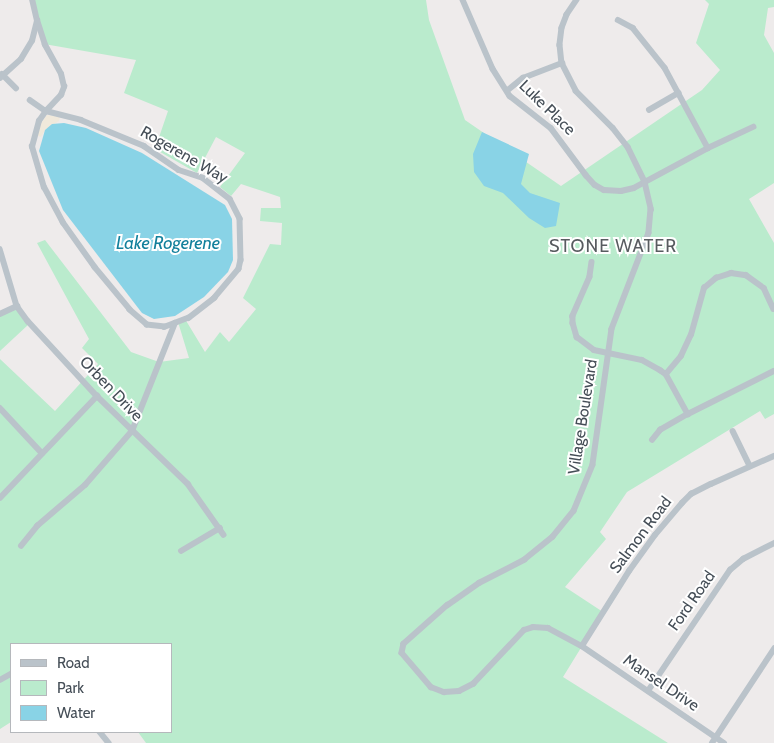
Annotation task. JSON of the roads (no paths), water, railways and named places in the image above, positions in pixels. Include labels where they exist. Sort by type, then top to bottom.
[{"type":"street","points":[[16,88],[1,75],[21,59],[29,47],[37,21],[32,0]]},
{"type":"street","name":"Luke Place","points":[[463,0],[500,82],[516,102],[544,122],[557,135],[595,185],[609,191],[621,192],[645,182],[708,148],[753,127]]},
{"type":"street","name":"Village Boulevard","points":[[576,0],[562,28],[560,45],[562,63],[576,91],[614,128],[625,142],[645,182],[651,209],[648,234],[617,314],[608,354],[592,465],[574,511],[565,524],[540,549],[511,568],[480,583],[448,605],[404,644],[402,653],[431,687],[451,693],[473,684],[524,630],[533,627],[548,628],[582,646]]},
{"type":"street","points":[[618,20],[633,28],[642,37],[679,93],[708,148]]},
{"type":"street","name":"Rogerene Way","points":[[37,21],[40,35],[64,83],[61,95],[46,111],[38,121],[32,147],[44,188],[63,223],[94,268],[139,320],[156,327],[175,323],[189,318],[215,298],[239,269],[242,247],[238,212],[230,199],[203,178],[179,170],[144,146],[81,120],[46,111]]},
{"type":"street","points":[[508,90],[524,78],[562,63]]},
{"type":"street","points":[[649,110],[679,93]]},
{"type":"street","points":[[30,100],[46,111]]},
{"type":"street","name":"Orben Drive","points":[[0,249],[17,306],[28,321],[132,431],[188,484],[224,535]]},
{"type":"street","points":[[592,262],[590,277],[574,312],[572,323],[575,334],[583,343],[594,350],[642,360],[666,374],[688,414]]},
{"type":"street","points":[[666,374],[681,356],[691,335],[704,288],[716,278],[731,273],[746,274],[764,288],[774,309]]},
{"type":"street","points":[[0,314],[17,306]]},
{"type":"street","points":[[21,546],[38,526],[85,485],[132,431],[175,323]]},
{"type":"street","points":[[652,440],[660,430],[688,414],[774,371]]},
{"type":"street","points":[[0,498],[98,396]]},
{"type":"street","points":[[0,408],[42,453]]},
{"type":"street","points":[[734,431],[750,466]]},
{"type":"street","name":"Salmon Road","points":[[582,646],[629,571],[655,535],[682,503],[704,487],[774,456]]},
{"type":"street","points":[[181,551],[220,528]]},
{"type":"street","name":"Ford Road","points":[[648,691],[730,570],[743,559],[774,543]]},
{"type":"street","name":"Mansel Drive","points":[[582,646],[724,743]]},
{"type":"street","points":[[712,743],[774,649]]},
{"type":"street","points":[[101,733],[109,743]]},
{"type":"water","name":"Lake Rogerene","points":[[64,123],[86,128],[142,153],[225,205],[232,219],[233,260],[228,272],[204,297],[175,316],[154,319],[142,313],[63,210],[39,151],[45,130],[52,124]]},
{"type":"water","points":[[482,132],[529,154],[521,184],[530,193],[560,203],[556,226],[545,228],[529,218],[503,193],[484,186],[474,172],[473,154]]},
{"type":"district","name":"STONE WATER","points":[[613,246]]}]
